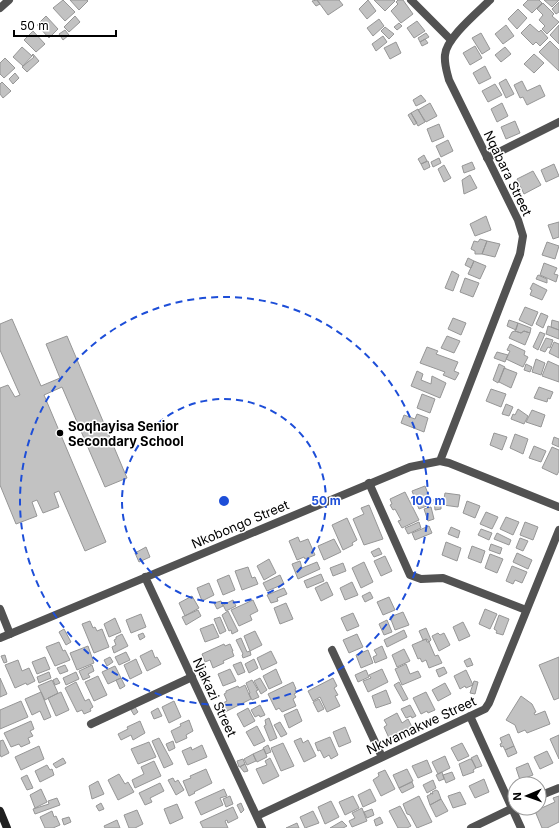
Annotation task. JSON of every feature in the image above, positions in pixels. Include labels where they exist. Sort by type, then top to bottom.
[{"type":"street","points":[[0,8],[9,0]]},
{"type":"street","points":[[411,0],[451,40]]},
{"type":"street","name":"Nqabara Street","points":[[440,461],[520,254],[523,236],[518,220],[449,80],[445,67],[444,55],[451,40],[490,0]]},
{"type":"street","points":[[487,158],[559,122]]},
{"type":"street","name":"Nkobongo Street","points":[[0,638],[410,467],[440,461],[463,468],[559,507]]},
{"type":"street","points":[[369,483],[410,575],[421,579],[443,578],[526,610]]},
{"type":"street","name":"Nkwamakwe Street","points":[[257,816],[481,712],[489,703],[559,530]]},
{"type":"street","name":"Njakazi Street","points":[[145,577],[262,828]]},
{"type":"street","points":[[0,609],[10,634]]},
{"type":"street","points":[[332,650],[382,757]]},
{"type":"street","points":[[91,724],[192,677]]},
{"type":"street","points":[[470,716],[507,793]]},
{"type":"street","points":[[547,793],[559,788]]},
{"type":"street","points":[[471,828],[507,810]]},
{"type":"street","points":[[0,811],[7,828]]},
{"type":"street","points":[[517,816],[521,828]]},
{"type":"building","points":[[63,0],[75,12],[65,21],[53,8]]},
{"type":"building","points":[[70,0],[87,0],[88,1],[79,10]]},
{"type":"building","points":[[317,0],[339,0],[343,5],[328,15]]},
{"type":"building","points":[[317,0],[320,4],[316,6],[312,1]]},
{"type":"building","points":[[368,0],[376,11],[367,19],[359,9]]},
{"type":"building","points":[[374,0],[394,0],[395,1],[385,11]]},
{"type":"building","points":[[398,0],[403,0],[413,14],[401,23],[391,11],[398,4],[396,2]]},
{"type":"building","points":[[528,0],[539,0],[542,3],[532,13],[523,5]]},
{"type":"building","points":[[544,0],[559,0],[552,7]]},
{"type":"building","points":[[559,2],[559,12],[556,14],[552,9]]},
{"type":"building","points":[[543,3],[554,14],[552,16],[559,22],[547,34],[542,29],[545,26],[539,20],[543,15],[537,9]]},
{"type":"building","points":[[518,9],[527,18],[517,29],[508,19]]},
{"type":"building","points":[[46,16],[58,29],[49,38],[37,25]]},
{"type":"building","points":[[75,16],[80,22],[69,32],[64,27]]},
{"type":"building","points":[[379,19],[384,26],[373,36],[367,28]]},
{"type":"building","points":[[417,21],[425,31],[414,38],[407,28]]},
{"type":"building","points":[[399,23],[402,26],[397,30],[394,27]]},
{"type":"building","points":[[530,24],[539,32],[541,30],[548,38],[540,46],[536,42],[533,45],[521,33]]},
{"type":"building","points":[[506,25],[514,36],[503,44],[495,34]]},
{"type":"building","points":[[559,25],[559,44],[550,35]]},
{"type":"building","points":[[385,27],[394,34],[389,39],[381,31]]},
{"type":"building","points":[[65,30],[69,35],[63,40],[59,34]]},
{"type":"building","points":[[33,31],[45,44],[36,52],[24,40]]},
{"type":"building","points":[[426,33],[429,37],[420,42],[418,38]]},
{"type":"building","points":[[481,33],[490,49],[482,54],[472,38]]},
{"type":"building","points":[[383,36],[387,42],[376,51],[372,44]]},
{"type":"building","points":[[425,39],[428,43],[422,46],[420,42]]},
{"type":"building","points":[[550,41],[559,50],[559,71],[539,52]]},
{"type":"building","points":[[396,42],[401,53],[390,59],[384,48]]},
{"type":"building","points":[[475,46],[482,58],[470,65],[463,53]]},
{"type":"building","points":[[22,47],[32,56],[23,66],[13,57]]},
{"type":"building","points":[[505,47],[511,54],[501,62],[495,55]]},
{"type":"building","points":[[33,54],[39,61],[27,72],[22,67],[34,57],[32,55]]},
{"type":"building","points":[[534,54],[544,63],[534,73],[524,64]]},
{"type":"building","points":[[5,58],[15,68],[4,78],[0,74],[0,63]]},
{"type":"building","points":[[485,66],[491,78],[479,84],[473,73]]},
{"type":"building","points":[[15,73],[19,78],[13,84],[9,79]]},
{"type":"building","points":[[506,79],[514,94],[506,98],[499,83]]},
{"type":"building","points":[[522,81],[527,91],[540,85],[545,96],[527,105],[523,97],[520,98],[514,85]]},
{"type":"building","points":[[2,82],[11,91],[3,98],[0,94],[0,84]]},
{"type":"building","points":[[495,84],[502,95],[488,102],[482,91]]},
{"type":"building","points":[[421,95],[426,101],[416,106],[413,100]]},
{"type":"building","points":[[430,103],[437,116],[426,122],[418,110]]},
{"type":"building","points":[[502,103],[508,116],[497,122],[491,109]]},
{"type":"building","points":[[418,109],[425,122],[418,126],[411,113]]},
{"type":"building","points":[[411,113],[417,123],[414,125],[408,115]]},
{"type":"building","points":[[515,121],[520,133],[506,139],[501,127]]},
{"type":"building","points":[[439,124],[444,137],[432,142],[427,129]]},
{"type":"building","points":[[448,140],[453,151],[441,157],[436,146]]},
{"type":"building","points":[[424,155],[427,161],[421,164],[418,159]]},
{"type":"building","points":[[439,158],[441,163],[433,167],[431,162]]},
{"type":"building","points":[[428,161],[430,167],[424,170],[421,164]]},
{"type":"building","points":[[472,162],[475,169],[464,173],[462,166]]},
{"type":"building","points":[[554,164],[559,176],[546,182],[541,170]]},
{"type":"building","points":[[444,165],[451,178],[444,182],[438,169]]},
{"type":"building","points":[[533,171],[541,185],[524,194],[517,179]]},
{"type":"building","points":[[470,175],[477,188],[464,194],[462,180]]},
{"type":"building","points":[[486,216],[491,230],[475,236],[470,224]]},
{"type":"building","points":[[559,222],[559,237],[553,239],[548,225]]},
{"type":"building","points":[[480,239],[487,241],[482,254],[475,254],[475,251],[471,249],[474,241],[478,242]]},
{"type":"building","points":[[487,241],[500,244],[495,257],[482,254]]},
{"type":"building","points":[[547,242],[559,246],[555,259],[542,255]]},
{"type":"building","points":[[468,258],[474,261],[471,268],[465,265]]},
{"type":"building","points":[[474,261],[486,266],[480,279],[468,274]]},
{"type":"building","points":[[544,263],[557,268],[554,274],[558,275],[556,282],[540,275]]},
{"type":"building","points":[[452,271],[459,275],[453,291],[445,288]]},
{"type":"building","points":[[538,275],[547,279],[547,283],[536,279]]},
{"type":"building","points":[[465,278],[479,283],[473,297],[460,292]]},
{"type":"building","points":[[533,283],[547,290],[542,300],[530,295],[532,290],[530,289]]},
{"type":"building","points":[[525,307],[538,312],[532,326],[519,320]]},
{"type":"building","points":[[541,313],[548,316],[543,328],[536,324]]},
{"type":"building","points":[[453,318],[466,323],[461,335],[448,329]]},
{"type":"building","points":[[12,319],[41,386],[60,378],[46,344],[67,336],[127,478],[105,487],[62,387],[44,395],[106,542],[85,551],[59,491],[54,493],[59,507],[43,513],[37,500],[32,502],[37,516],[16,524],[0,485],[0,388],[8,385],[15,397],[20,395],[0,350],[0,324]]},
{"type":"building","points":[[509,320],[518,323],[516,330],[507,326]]},
{"type":"building","points":[[552,320],[559,322],[559,330],[551,327]]},
{"type":"building","points":[[518,323],[531,328],[530,333],[515,331]]},
{"type":"building","points":[[548,326],[559,330],[559,339],[546,334]]},
{"type":"building","points":[[512,332],[530,333],[525,345],[509,338]]},
{"type":"building","points":[[540,332],[545,334],[538,350],[533,347]]},
{"type":"building","points":[[447,336],[460,341],[454,353],[441,348]]},
{"type":"building","points":[[546,338],[553,340],[550,348],[548,347],[545,352],[540,350]]},
{"type":"building","points":[[554,342],[559,344],[559,358],[549,353]]},
{"type":"building","points":[[510,344],[525,351],[524,355],[528,357],[523,367],[506,359],[510,351],[507,350]]},
{"type":"building","points":[[427,347],[438,351],[436,354],[458,362],[454,371],[459,373],[455,380],[443,375],[445,372],[420,363]]},
{"type":"building","points":[[497,352],[508,355],[505,362],[494,358]]},
{"type":"building","points":[[536,359],[545,363],[541,375],[532,372]]},
{"type":"building","points":[[548,361],[559,366],[559,382],[542,376]]},
{"type":"building","points":[[499,364],[505,367],[498,383],[493,380]]},
{"type":"building","points":[[526,364],[532,367],[530,372],[524,370]]},
{"type":"building","points":[[504,368],[517,373],[511,388],[499,382]]},
{"type":"building","points":[[417,371],[423,374],[421,380],[431,384],[432,376],[446,383],[440,398],[411,386]]},
{"type":"building","points":[[539,387],[553,392],[550,399],[548,398],[547,402],[534,398]]},
{"type":"building","points":[[491,389],[506,394],[501,407],[486,401]]},
{"type":"building","points":[[422,394],[435,399],[430,413],[417,408]]},
{"type":"building","points":[[506,404],[513,407],[509,416],[502,414]]},
{"type":"building","points":[[518,409],[528,416],[524,424],[511,419],[513,414],[515,415]]},
{"type":"building","points":[[532,410],[545,415],[541,427],[526,422]]},
{"type":"building","points":[[417,414],[428,418],[424,432],[401,423],[404,415],[415,419]]},
{"type":"building","points":[[494,433],[507,437],[502,450],[490,445]]},
{"type":"building","points":[[515,434],[528,439],[523,454],[510,448]]},
{"type":"building","points":[[554,437],[559,439],[559,447],[552,444]]},
{"type":"building","points":[[534,446],[546,451],[541,462],[529,458]]},
{"type":"building","points":[[552,447],[559,450],[559,471],[557,475],[542,468]]},
{"type":"building","points":[[425,486],[432,504],[419,509],[412,491]]},
{"type":"building","points":[[405,492],[419,520],[402,528],[398,521],[401,520],[395,509],[393,510],[390,505],[392,504],[390,499]]},
{"type":"building","points":[[445,493],[460,495],[458,507],[443,505]]},
{"type":"building","points":[[434,499],[441,499],[441,509],[435,510]]},
{"type":"building","points":[[467,501],[480,506],[475,518],[463,513]]},
{"type":"building","points":[[369,505],[383,539],[364,545],[353,519],[364,514],[361,508]]},
{"type":"building","points":[[431,507],[434,519],[428,521],[424,509]]},
{"type":"building","points":[[486,512],[498,517],[492,529],[480,524]]},
{"type":"building","points":[[506,517],[519,522],[513,535],[500,529]]},
{"type":"building","points":[[347,518],[357,540],[352,543],[353,545],[343,550],[332,525]]},
{"type":"building","points":[[419,522],[421,528],[408,534],[405,528]]},
{"type":"building","points":[[525,522],[538,527],[533,540],[520,535]]},
{"type":"building","points":[[429,526],[432,533],[415,540],[412,533]]},
{"type":"building","points":[[451,527],[460,531],[458,538],[448,534]]},
{"type":"building","points":[[481,529],[492,533],[489,540],[478,535]]},
{"type":"building","points":[[497,533],[511,540],[509,545],[494,539]]},
{"type":"building","points":[[298,537],[300,542],[308,539],[315,555],[297,560],[289,541]]},
{"type":"building","points":[[520,538],[528,541],[523,551],[516,548]]},
{"type":"building","points":[[334,539],[341,552],[324,560],[318,546]]},
{"type":"building","points":[[446,542],[461,548],[457,561],[442,555]]},
{"type":"building","points":[[491,544],[502,548],[500,554],[489,550]]},
{"type":"building","points":[[472,546],[485,551],[481,563],[468,558]]},
{"type":"building","points":[[146,547],[150,557],[139,562],[135,553]]},
{"type":"building","points":[[379,548],[382,554],[374,557],[371,552]]},
{"type":"building","points":[[517,553],[532,560],[528,569],[513,562]]},
{"type":"building","points":[[490,554],[503,559],[497,573],[485,568]]},
{"type":"building","points":[[385,556],[392,571],[381,576],[374,561]]},
{"type":"building","points":[[269,559],[276,573],[264,580],[257,566]]},
{"type":"building","points":[[300,561],[302,568],[317,562],[320,569],[298,579],[292,564]]},
{"type":"building","points":[[364,562],[373,582],[361,588],[352,568]]},
{"type":"building","points":[[343,563],[346,571],[333,576],[330,568]]},
{"type":"building","points":[[512,566],[527,572],[522,583],[515,580],[513,584],[506,581]]},
{"type":"building","points":[[248,567],[252,578],[255,577],[258,584],[242,590],[235,571]]},
{"type":"building","points":[[321,574],[324,581],[307,588],[304,581]]},
{"type":"building","points":[[229,575],[235,590],[223,595],[217,580]]},
{"type":"building","points":[[280,575],[284,584],[267,591],[263,583]]},
{"type":"building","points":[[327,582],[333,595],[321,601],[315,588]]},
{"type":"building","points":[[352,582],[358,595],[345,600],[340,588]]},
{"type":"building","points":[[209,583],[214,595],[202,601],[197,588]]},
{"type":"building","points":[[284,588],[287,594],[277,598],[278,601],[271,603],[267,595]]},
{"type":"building","points":[[370,592],[373,598],[365,602],[362,596]]},
{"type":"building","points":[[192,596],[199,608],[185,616],[179,603]]},
{"type":"building","points":[[389,597],[395,610],[383,615],[377,602]]},
{"type":"building","points":[[233,600],[236,606],[226,611],[223,605]]},
{"type":"building","points":[[253,600],[258,611],[250,615],[252,620],[239,626],[231,610]]},
{"type":"building","points":[[221,601],[223,606],[217,609],[214,603]]},
{"type":"building","points":[[286,603],[293,619],[280,624],[274,608]]},
{"type":"building","points":[[485,609],[497,614],[490,629],[479,624]]},
{"type":"building","points":[[198,610],[201,616],[186,625],[182,617]]},
{"type":"building","points":[[228,611],[238,631],[232,634],[231,630],[229,631],[222,615]]},
{"type":"building","points":[[403,612],[409,625],[395,630],[390,617]]},
{"type":"building","points":[[353,613],[359,626],[347,631],[341,618]]},
{"type":"building","points":[[141,614],[146,627],[131,633],[126,620]]},
{"type":"building","points":[[499,615],[509,619],[503,635],[496,633],[497,631],[494,629]]},
{"type":"building","points":[[220,617],[226,631],[220,634],[214,619]]},
{"type":"building","points":[[115,618],[121,632],[109,637],[104,624]]},
{"type":"building","points":[[387,620],[392,632],[384,635],[379,624]]},
{"type":"building","points":[[90,621],[93,628],[95,627],[97,631],[102,629],[109,647],[94,653],[82,624]]},
{"type":"building","points":[[463,622],[470,636],[459,641],[453,627]]},
{"type":"building","points":[[213,624],[219,637],[205,642],[200,629]]},
{"type":"building","points":[[426,628],[431,640],[429,642],[427,639],[423,640],[419,631]]},
{"type":"building","points":[[64,629],[71,642],[66,645],[59,632]]},
{"type":"building","points":[[404,630],[407,637],[387,647],[384,640]]},
{"type":"building","points":[[255,631],[262,645],[250,651],[244,636]]},
{"type":"building","points":[[143,633],[145,637],[140,640],[138,635]]},
{"type":"building","points":[[438,633],[440,635],[444,633],[450,645],[439,651],[432,636]]},
{"type":"building","points":[[122,634],[128,646],[114,653],[112,647],[116,645],[114,640]]},
{"type":"building","points":[[357,634],[363,647],[349,653],[343,640]]},
{"type":"building","points":[[241,638],[247,652],[250,651],[251,655],[243,658],[243,654],[236,640]]},
{"type":"building","points":[[426,639],[427,642],[429,642],[435,656],[438,655],[442,663],[429,668],[426,660],[422,662],[420,658],[418,659],[412,645]]},
{"type":"building","points":[[59,642],[63,651],[65,650],[70,660],[55,666],[46,647]]},
{"type":"building","points":[[224,644],[225,646],[230,644],[234,656],[213,668],[210,660],[205,662],[202,654]]},
{"type":"building","points":[[88,646],[94,663],[77,670],[70,653]]},
{"type":"building","points":[[382,646],[387,658],[375,663],[373,657],[377,655],[374,650]]},
{"type":"building","points":[[404,649],[410,661],[397,667],[392,655]]},
{"type":"building","points":[[152,650],[155,658],[157,657],[161,664],[147,671],[140,656]]},
{"type":"building","points":[[368,650],[373,663],[361,668],[356,655]]},
{"type":"building","points":[[271,651],[277,663],[262,670],[257,658]]},
{"type":"building","points":[[126,652],[130,660],[119,665],[115,657]]},
{"type":"building","points":[[5,655],[7,662],[4,663],[1,656]]},
{"type":"building","points":[[45,657],[50,669],[37,674],[32,662]]},
{"type":"building","points":[[110,657],[113,662],[107,666],[104,660]]},
{"type":"building","points":[[559,657],[559,698],[554,700],[539,665]]},
{"type":"building","points":[[470,658],[473,665],[467,667],[464,661]]},
{"type":"building","points":[[136,659],[142,673],[130,679],[124,665]]},
{"type":"building","points":[[254,659],[258,668],[249,673],[245,664]]},
{"type":"building","points":[[18,660],[22,671],[29,668],[35,681],[15,688],[5,665]]},
{"type":"building","points":[[241,662],[245,672],[238,675],[233,665]]},
{"type":"building","points":[[406,664],[410,674],[418,671],[421,677],[402,685],[395,669]]},
{"type":"building","points":[[65,665],[68,671],[60,674],[57,668]]},
{"type":"building","points":[[92,665],[94,671],[88,674],[90,677],[83,680],[79,671]]},
{"type":"building","points":[[115,666],[121,678],[108,684],[102,672]]},
{"type":"building","points":[[444,667],[447,673],[439,677],[436,670]]},
{"type":"building","points":[[230,669],[236,681],[223,686],[218,674]]},
{"type":"building","points":[[276,669],[282,683],[269,689],[263,676]]},
{"type":"building","points":[[382,669],[388,682],[368,692],[363,681],[371,678],[369,675]]},
{"type":"building","points":[[366,670],[369,677],[358,682],[355,675]]},
{"type":"building","points":[[466,670],[473,685],[466,688],[465,686],[460,689],[454,676]]},
{"type":"building","points":[[49,672],[51,678],[39,683],[37,677]]},
{"type":"building","points":[[76,672],[79,679],[66,685],[63,678]]},
{"type":"building","points":[[98,676],[107,695],[94,701],[85,682]]},
{"type":"building","points":[[0,678],[7,694],[0,697]]},
{"type":"building","points":[[57,678],[60,683],[55,685],[53,680]]},
{"type":"building","points":[[121,678],[125,686],[120,689],[116,680]]},
{"type":"building","points":[[260,678],[267,690],[261,694],[254,681]]},
{"type":"building","points":[[333,678],[337,686],[334,688],[338,695],[335,696],[340,706],[327,712],[320,697],[313,701],[308,691]]},
{"type":"building","points":[[52,680],[58,693],[45,700],[38,686]]},
{"type":"building","points":[[252,680],[258,690],[256,691],[259,697],[252,700],[246,683]]},
{"type":"building","points":[[474,681],[478,682],[475,694],[470,693]]},
{"type":"building","points":[[76,682],[85,701],[89,699],[93,707],[90,709],[91,711],[84,714],[82,710],[77,712],[65,688]]},
{"type":"building","points":[[293,682],[296,689],[296,693],[294,694],[296,697],[293,699],[296,706],[282,712],[279,708],[276,710],[268,694]]},
{"type":"building","points":[[399,682],[408,699],[403,701],[394,685]]},
{"type":"building","points":[[445,683],[451,694],[438,701],[432,690]]},
{"type":"building","points":[[245,685],[251,699],[225,712],[221,704],[227,701],[224,694],[226,691]]},
{"type":"building","points":[[386,690],[391,703],[376,708],[372,696]]},
{"type":"building","points":[[41,692],[51,717],[44,720],[40,711],[32,715],[25,699]]},
{"type":"building","points":[[61,692],[69,710],[56,716],[48,698]]},
{"type":"building","points":[[426,692],[435,710],[428,713],[427,711],[421,714],[413,698]]},
{"type":"building","points":[[521,696],[532,704],[536,712],[534,713],[535,715],[545,711],[550,724],[527,733],[525,730],[518,733],[515,725],[506,720]]},
{"type":"building","points":[[319,699],[324,709],[318,712],[313,702]]},
{"type":"building","points":[[21,701],[28,717],[0,729],[0,710]]},
{"type":"building","points":[[174,701],[181,717],[169,723],[162,707]]},
{"type":"building","points":[[260,705],[265,715],[255,717],[251,710]]},
{"type":"building","points":[[410,705],[416,716],[406,718],[401,709]]},
{"type":"building","points":[[135,707],[138,712],[134,715],[131,710]]},
{"type":"building","points":[[158,708],[162,716],[154,719],[151,712]]},
{"type":"building","points":[[248,708],[255,721],[244,727],[237,714]]},
{"type":"building","points":[[297,709],[302,721],[289,728],[284,715]]},
{"type":"building","points":[[397,713],[402,723],[408,719],[412,727],[389,738],[384,727],[387,725],[384,720]]},
{"type":"building","points":[[269,718],[277,738],[270,741],[264,726],[266,725],[265,720]]},
{"type":"building","points":[[189,720],[193,731],[186,735],[187,738],[176,743],[171,731],[181,726],[180,724]]},
{"type":"building","points":[[31,721],[34,729],[30,731],[33,736],[28,738],[30,743],[21,747],[19,744],[11,747],[4,733]]},
{"type":"building","points":[[140,721],[145,733],[133,740],[131,735],[121,740],[118,734],[128,729],[127,727]]},
{"type":"building","points":[[280,722],[287,734],[281,737],[274,725]]},
{"type":"building","points":[[257,726],[265,741],[254,746],[246,732]]},
{"type":"building","points":[[345,727],[351,742],[339,747],[333,732]]},
{"type":"building","points":[[509,734],[514,746],[505,750],[503,746],[501,747],[500,744],[502,743],[500,738]]},
{"type":"building","points":[[559,735],[559,759],[550,739]]},
{"type":"building","points":[[330,737],[338,755],[331,759],[329,755],[324,758],[320,750],[318,751],[315,743]]},
{"type":"building","points":[[159,738],[173,764],[164,768],[152,741]]},
{"type":"building","points":[[301,738],[303,743],[308,740],[316,756],[304,762],[294,741]]},
{"type":"building","points":[[3,740],[9,753],[1,757],[0,741]]},
{"type":"building","points":[[173,741],[175,748],[169,751],[166,744]]},
{"type":"building","points":[[149,742],[156,757],[138,764],[131,749]]},
{"type":"building","points":[[283,743],[294,766],[281,771],[271,748]]},
{"type":"building","points":[[462,743],[469,756],[458,761],[451,748]]},
{"type":"building","points":[[202,745],[207,757],[188,765],[182,751],[191,747],[192,750]]},
{"type":"building","points":[[268,745],[271,752],[266,754],[263,748]]},
{"type":"building","points":[[39,746],[44,759],[21,770],[15,757]]},
{"type":"building","points":[[514,746],[517,753],[508,757],[505,750]]},
{"type":"building","points":[[264,749],[267,757],[257,762],[253,754]]},
{"type":"building","points":[[547,751],[553,763],[540,769],[534,757]]},
{"type":"building","points":[[253,754],[256,761],[247,765],[244,759]]},
{"type":"building","points":[[477,755],[482,766],[476,768],[471,758]]},
{"type":"building","points":[[445,756],[450,768],[438,774],[432,762]]},
{"type":"building","points":[[63,758],[66,763],[56,768],[53,764]]},
{"type":"building","points":[[270,758],[279,776],[263,784],[256,769],[267,765],[265,761]]},
{"type":"building","points":[[243,759],[245,764],[239,767],[237,761]]},
{"type":"building","points":[[470,759],[476,768],[473,770],[474,772],[463,776],[459,764]]},
{"type":"building","points":[[427,760],[432,772],[418,778],[412,766]]},
{"type":"building","points":[[154,761],[161,776],[135,788],[132,780],[144,774],[141,767]]},
{"type":"building","points":[[528,763],[533,775],[519,776],[516,768]]},
{"type":"building","points":[[245,764],[248,771],[244,772],[240,767]]},
{"type":"building","points":[[47,765],[50,770],[52,769],[54,775],[40,782],[35,771]]},
{"type":"building","points":[[206,769],[212,783],[189,796],[183,781]]},
{"type":"building","points":[[407,769],[413,781],[399,788],[393,775]]},
{"type":"building","points":[[385,770],[395,789],[381,796],[373,780],[379,776],[378,773]]},
{"type":"building","points":[[442,772],[444,779],[439,781],[436,775]]},
{"type":"building","points":[[452,772],[455,779],[446,783],[443,775]]},
{"type":"building","points":[[119,774],[125,784],[128,782],[134,792],[118,800],[108,780]]},
{"type":"building","points":[[27,775],[33,788],[27,790],[21,778]]},
{"type":"building","points":[[173,778],[175,782],[178,780],[184,790],[176,795],[168,780]]},
{"type":"building","points":[[484,779],[489,792],[475,798],[469,786]]},
{"type":"building","points":[[433,780],[436,788],[427,793],[423,785]]},
{"type":"building","points":[[98,781],[104,794],[92,799],[89,786]]},
{"type":"building","points":[[412,782],[414,787],[402,793],[399,788]]},
{"type":"building","points":[[160,783],[164,791],[150,798],[152,802],[145,805],[139,793]]},
{"type":"building","points":[[41,789],[47,802],[35,808],[30,795]]},
{"type":"building","points":[[224,789],[227,796],[220,798],[223,805],[201,815],[195,802]]},
{"type":"building","points":[[370,789],[376,801],[363,807],[358,795]]},
{"type":"building","points":[[436,790],[438,791],[441,799],[430,805],[427,796],[431,794],[430,793],[433,794],[432,792]]},
{"type":"building","points":[[460,792],[466,804],[453,808],[448,796]]},
{"type":"building","points":[[230,796],[233,804],[226,807],[223,799]]},
{"type":"building","points":[[353,796],[359,808],[345,815],[339,802]]},
{"type":"building","points":[[419,796],[432,822],[417,828],[410,815],[407,814],[403,804]]},
{"type":"building","points":[[559,796],[559,822],[547,828],[542,828],[537,816],[547,816],[547,806],[555,802],[553,798]]},
{"type":"building","points":[[57,798],[60,805],[35,814],[33,809],[49,804],[48,801]]},
{"type":"building","points":[[441,799],[448,811],[436,817],[430,805]]},
{"type":"building","points":[[331,801],[339,817],[325,824],[318,807]]},
{"type":"building","points":[[101,803],[104,809],[99,811],[96,806]]},
{"type":"building","points":[[241,803],[244,810],[241,813],[237,805]]},
{"type":"building","points":[[177,804],[183,818],[170,824],[164,809]]},
{"type":"building","points":[[400,806],[411,826],[407,828],[398,828],[389,811]]},
{"type":"building","points":[[233,807],[238,818],[228,823],[227,820],[225,821],[228,828],[203,828],[200,822]]},
{"type":"building","points":[[362,808],[367,821],[352,827],[349,821],[355,818],[352,813]]},
{"type":"building","points":[[372,809],[374,815],[367,818],[364,812]]},
{"type":"building","points":[[137,810],[143,824],[135,828],[129,828],[124,815]]},
{"type":"building","points":[[52,811],[54,817],[56,816],[60,825],[53,828],[45,828],[40,817]]},
{"type":"building","points":[[313,811],[319,823],[305,828],[300,817]]},
{"type":"building","points":[[69,817],[71,822],[64,825],[62,819]]},
{"type":"building","points":[[380,817],[383,823],[376,826],[374,820]]},
{"type":"building","points":[[117,820],[120,828],[105,828],[104,826]]},
{"type":"building","points":[[342,821],[347,826],[343,828],[330,828]]},
{"type":"building","points":[[297,823],[299,828],[286,828]]},
{"type":"place","name":"Soqhayisa Senior Secondary School","points":[[60,433]]}]
